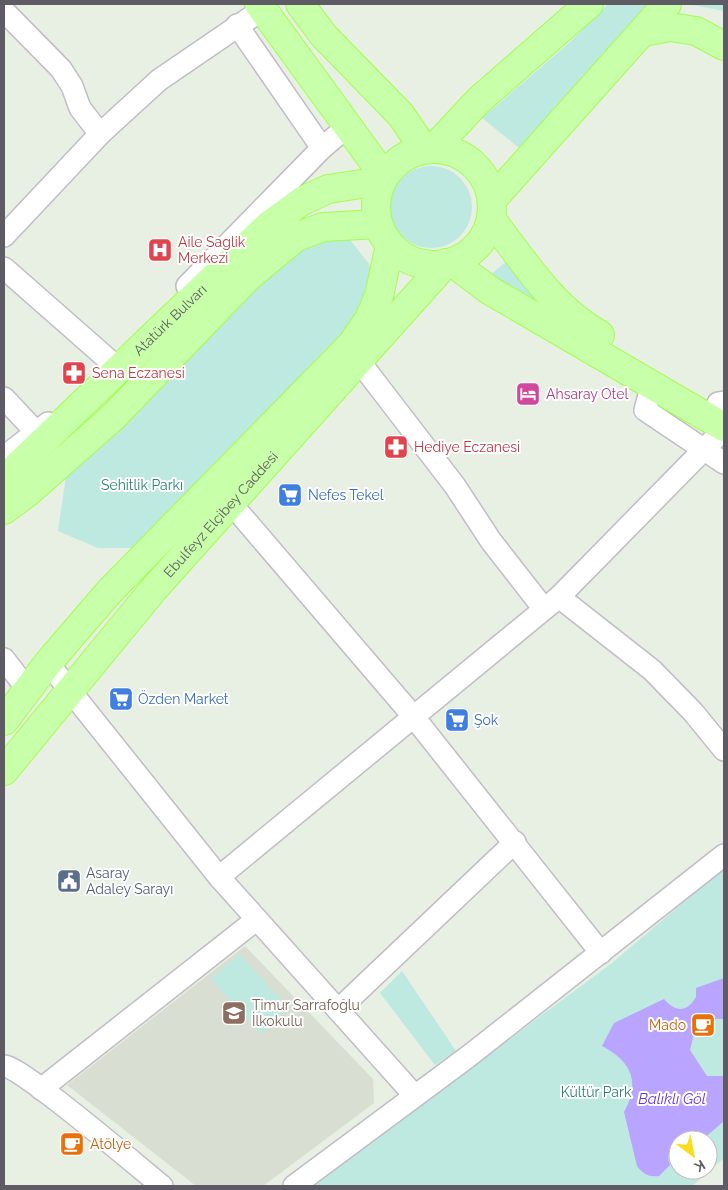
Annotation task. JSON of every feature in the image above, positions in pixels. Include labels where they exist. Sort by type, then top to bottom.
[{"type":"main road","points":[[300,4],[324,36],[401,115],[429,149]]},
{"type":"main road","points":[[429,149],[480,100],[589,4]]},
{"type":"main road","points":[[667,4],[491,209],[486,233],[466,255],[449,263],[422,264],[404,257],[384,235],[376,199],[383,179],[401,158],[429,149],[457,153],[472,163],[484,177],[491,209],[543,289],[582,325],[723,413]]},
{"type":"main road","points":[[261,6],[348,126],[383,179]]},
{"type":"main road","points":[[642,32],[670,26],[696,31],[724,46]]},
{"type":"main road","name":"Atatürk Bulvarı","points":[[4,479],[269,225],[302,201],[328,189],[383,179]]},
{"type":"main road","name":"Atatürk Bulvarı","points":[[4,510],[27,493],[113,418],[248,277],[296,237],[323,226],[384,235]]},
{"type":"main road","name":"Ebulfeyz Elçibey Caddesi","points":[[4,721],[48,663],[109,592],[352,344],[368,319],[379,296],[384,235]]},
{"type":"main road","points":[[449,263],[488,290],[652,384],[723,413]]},
{"type":"main road","name":"Ebulfeyz Elçibey Caddesi","points":[[4,771],[153,590],[449,263]]},
{"type":"street","points":[[4,236],[100,134],[159,80],[261,6]]},
{"type":"street","points":[[4,11],[61,69],[72,86],[80,108],[100,134]]},
{"type":"street","points":[[237,25],[322,148]]},
{"type":"street","points":[[4,457],[35,432],[62,414],[322,148],[348,126]]},
{"type":"street","points":[[4,268],[111,362]]},
{"type":"street","points":[[359,361],[455,486],[492,541],[551,603],[652,670],[693,712],[724,750]]},
{"type":"street","points":[[652,384],[646,410],[724,463]]},
{"type":"street","points":[[4,398],[35,432]]},
{"type":"street","points":[[219,877],[551,603],[704,450],[723,413]]},
{"type":"street","points":[[241,515],[414,716],[516,842],[601,952]]},
{"type":"street","points":[[4,659],[28,690]]},
{"type":"street","points":[[48,663],[219,877],[414,1096]]},
{"type":"street","points":[[338,1010],[516,842]]},
{"type":"street","points":[[294,1186],[414,1096],[724,855]]},
{"type":"street","points":[[41,1089],[256,920]]},
{"type":"street","points":[[4,1066],[9,1066],[16,1070],[162,1186]]},
{"type":"shaded area","name":"Timur Sarrafoğlu İlkokulu","points":[[245,946],[373,1079],[374,1103],[263,1186],[196,1186],[67,1085]]},
{"type":"green space","points":[[608,4],[649,4],[528,155],[482,118],[569,43]]},
{"type":"green space","points":[[694,4],[724,4],[724,11],[693,5]]},
{"type":"green space","points":[[431,166],[447,169],[460,178],[469,191],[472,207],[469,223],[460,236],[447,245],[431,248],[415,245],[402,236],[393,223],[390,207],[393,191],[402,178],[415,169]]},
{"type":"green space","name":"Sehitlik Parkı","points":[[336,222],[396,298],[178,532],[150,548],[98,548],[58,531],[66,477],[306,241]]},
{"type":"green space","points":[[510,258],[543,304],[487,278]]},
{"type":"green space","name":"Kültür Park","points":[[724,868],[724,1158],[718,1163],[718,1130],[668,1130],[668,1180],[699,1180],[692,1186],[312,1186],[612,963]]},
{"type":"green space","points":[[239,954],[289,1008],[261,1034],[211,979]]},
{"type":"green space","points":[[402,971],[456,1051],[435,1065],[380,993]]},
{"type":"water","name":"Balıklı Göl","points":[[724,978],[724,1019],[702,1019],[697,1022],[690,1050],[707,1076],[724,1076],[724,1121],[714,1130],[668,1130],[668,1167],[659,1176],[647,1175],[637,1166],[624,1112],[632,1091],[630,1073],[620,1058],[602,1046],[614,1023],[664,999],[672,1006],[681,1009],[685,1008],[696,997],[696,988]]},
{"type":"place","name":"Aile Saglik Merkezi","points":[[160,250]]},
{"type":"place","name":"Sena Eczanesi","points":[[74,373]]},
{"type":"place","name":"Ahsaray Otel","points":[[528,394]]},
{"type":"place","name":"Hediye Eczanesi","points":[[396,447]]},
{"type":"place","name":"Nefes Tekel","points":[[290,495]]},
{"type":"place","name":"Özden Market","points":[[121,699]]},
{"type":"place","name":"Şok","points":[[457,720]]},
{"type":"place","name":"Asaray Adaley Sarayı","points":[[69,881]]},
{"type":"place","name":"Timur Sarrafoğlu İlkokulu","points":[[234,1013]]},
{"type":"place","name":"Mado","points":[[703,1025]]},
{"type":"place","name":"Atölye","points":[[72,1144]]}]
